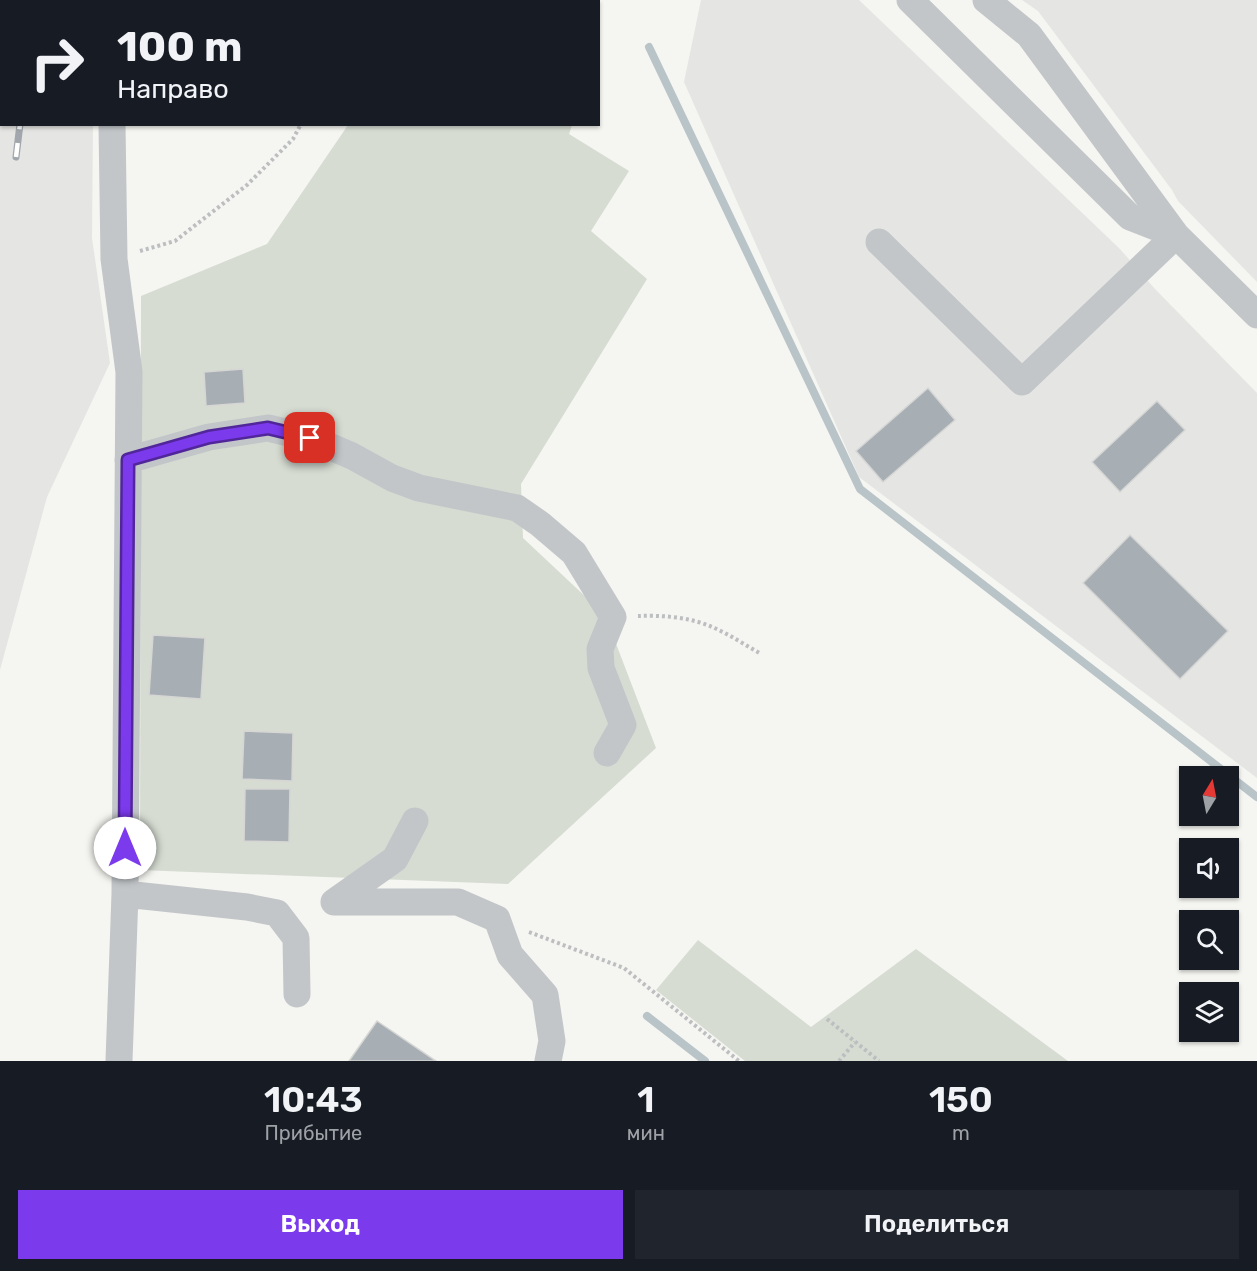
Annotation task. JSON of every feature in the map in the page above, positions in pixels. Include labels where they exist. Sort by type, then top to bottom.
[{"type":"street","points":[[910,0],[1130,217],[1176,235]]},
{"type":"street","points":[[986,0],[1029,35],[1176,235],[1257,315]]},
{"type":"street","points":[[112,126],[114,259],[129,372],[125,894],[119,1061]]},
{"type":"street","points":[[879,242],[1022,382],[1176,235]]},
{"type":"street","points":[[128,460],[209,437],[268,428],[310,438],[352,456],[392,478],[419,488],[516,508],[540,524],[574,553],[613,617],[600,650],[601,668],[623,724],[607,753]]},
{"type":"street","points":[[415,821],[395,859],[334,902],[458,902],[497,920],[510,955],[545,995],[552,1041],[548,1061]]},
{"type":"street","points":[[125,894],[247,907],[277,913],[296,938],[297,994]]},
{"type":"path","points":[[114,259],[175,241],[247,185],[293,139],[300,126]]},
{"type":"path","points":[[613,617],[651,616],[689,620],[711,626],[761,654]]},
{"type":"path","points":[[497,920],[624,969],[739,1061]]},
{"type":"path","points":[[827,1019],[879,1061]]},
{"type":"path","points":[[839,1061],[855,1042]]},
{"type":"shaded area","points":[[701,0],[859,0],[1120,249],[1155,289],[1257,393],[1257,778],[859,477],[684,82]]},
{"type":"shaded area","points":[[1022,0],[1257,0],[1257,282],[1178,201],[1038,11]]},
{"type":"shaded area","points":[[0,126],[93,126],[92,238],[110,363],[47,497],[0,670]]},
{"type":"shaded area","points":[[347,126],[572,126],[569,134],[629,171],[591,231],[647,279],[521,484],[523,538],[605,615],[656,748],[508,884],[140,870],[141,296],[267,244]]},
{"type":"shaded area","points":[[698,940],[811,1027],[916,949],[1068,1061],[745,1061],[656,990]]},
{"type":"building","points":[[243,369],[245,403],[206,406],[204,372]]},
{"type":"building","points":[[928,388],[955,420],[883,482],[856,451]]},
{"type":"building","points":[[1157,401],[1185,430],[1120,492],[1092,462]]},
{"type":"building","points":[[1130,535],[1228,631],[1180,679],[1083,583]]},
{"type":"building","points":[[153,635],[205,638],[201,699],[149,695]]},
{"type":"building","points":[[244,731],[293,733],[292,781],[242,779]]},
{"type":"building","points":[[245,789],[290,789],[289,842],[244,841]]},
{"type":"building","points":[[377,1021],[436,1061],[349,1061]]},
{"type":"waterway","points":[[649,47],[860,489],[1257,797]]},
{"type":"waterway","points":[[647,1016],[705,1061]]},
{"type":"railway","points":[[16,157],[20,126]]},
{"type":"route","points":[[125,848],[128,460],[209,437],[268,428],[310,438]]}]
